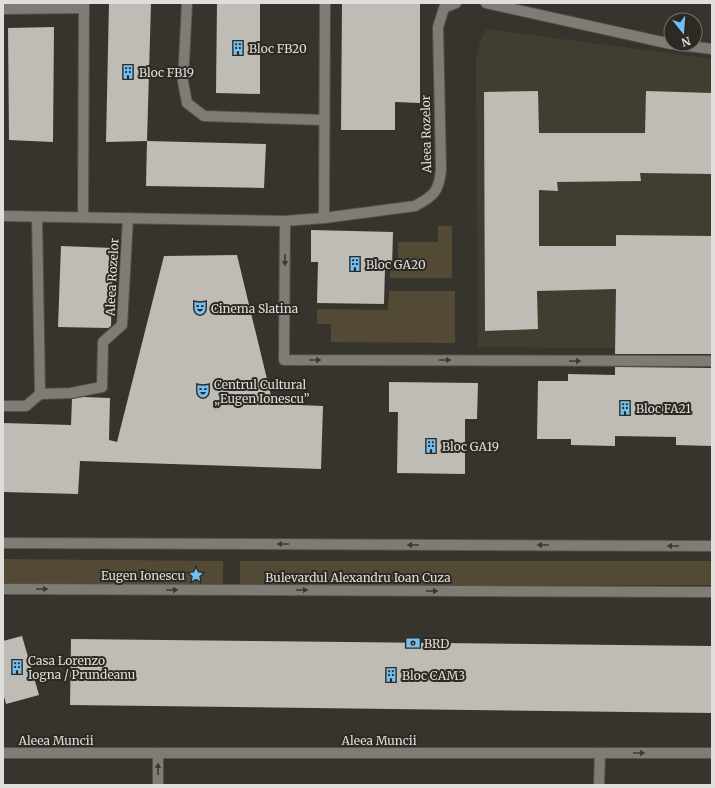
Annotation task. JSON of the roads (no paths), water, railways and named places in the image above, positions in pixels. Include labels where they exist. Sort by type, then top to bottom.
[{"type":"street","points":[[187,3],[183,82],[187,103],[204,116],[324,120]]},
{"type":"street","points":[[324,218],[325,3]]},
{"type":"street","name":"Aleea Rozelor","points":[[3,216],[83,216],[285,221],[324,218],[415,206],[428,199],[435,192],[440,182],[438,27],[444,5],[456,3]]},
{"type":"street","points":[[486,3],[663,42]]},
{"type":"street","points":[[3,9],[84,6],[83,216]]},
{"type":"street","points":[[3,406],[26,406],[40,394],[38,217]]},
{"type":"street","name":"Aleea Rozelor","points":[[40,394],[71,393],[102,387],[103,342],[122,325],[128,218]]},
{"type":"street","points":[[285,221],[284,360],[712,361]]},
{"type":"street","points":[[3,543],[712,546]]},
{"type":"street","name":"Bulevardul Alexandru Ioan Cuza","points":[[3,589],[712,592]]},
{"type":"street","name":"Aleea Muncii","points":[[3,753],[712,753]]},
{"type":"street","points":[[158,753],[158,785]]},
{"type":"street","points":[[599,785],[600,753]]},
{"type":"place","name":"Bloc FB20","points":[[238,48]]},
{"type":"place","name":"Bloc FB19","points":[[128,72]]},
{"type":"place","name":"Bloc GA20","points":[[355,264]]},
{"type":"place","name":"Cinema Slatina","points":[[200,308]]},
{"type":"place","name":"Centrul Cultural „Eugen Ionescu”","points":[[203,391]]},
{"type":"place","name":"Bloc FA21","points":[[625,408]]},
{"type":"place","name":"Bloc GA19","points":[[431,446]]},
{"type":"place","name":"Eugen Ionescu","points":[[196,575]]},
{"type":"place","name":"BRD","points":[[413,643]]},
{"type":"place","name":"Casa Lorenzo Iogna / Prundeanu","points":[[17,667]]},
{"type":"place","name":"Bloc CAM3","points":[[391,675]]}]
